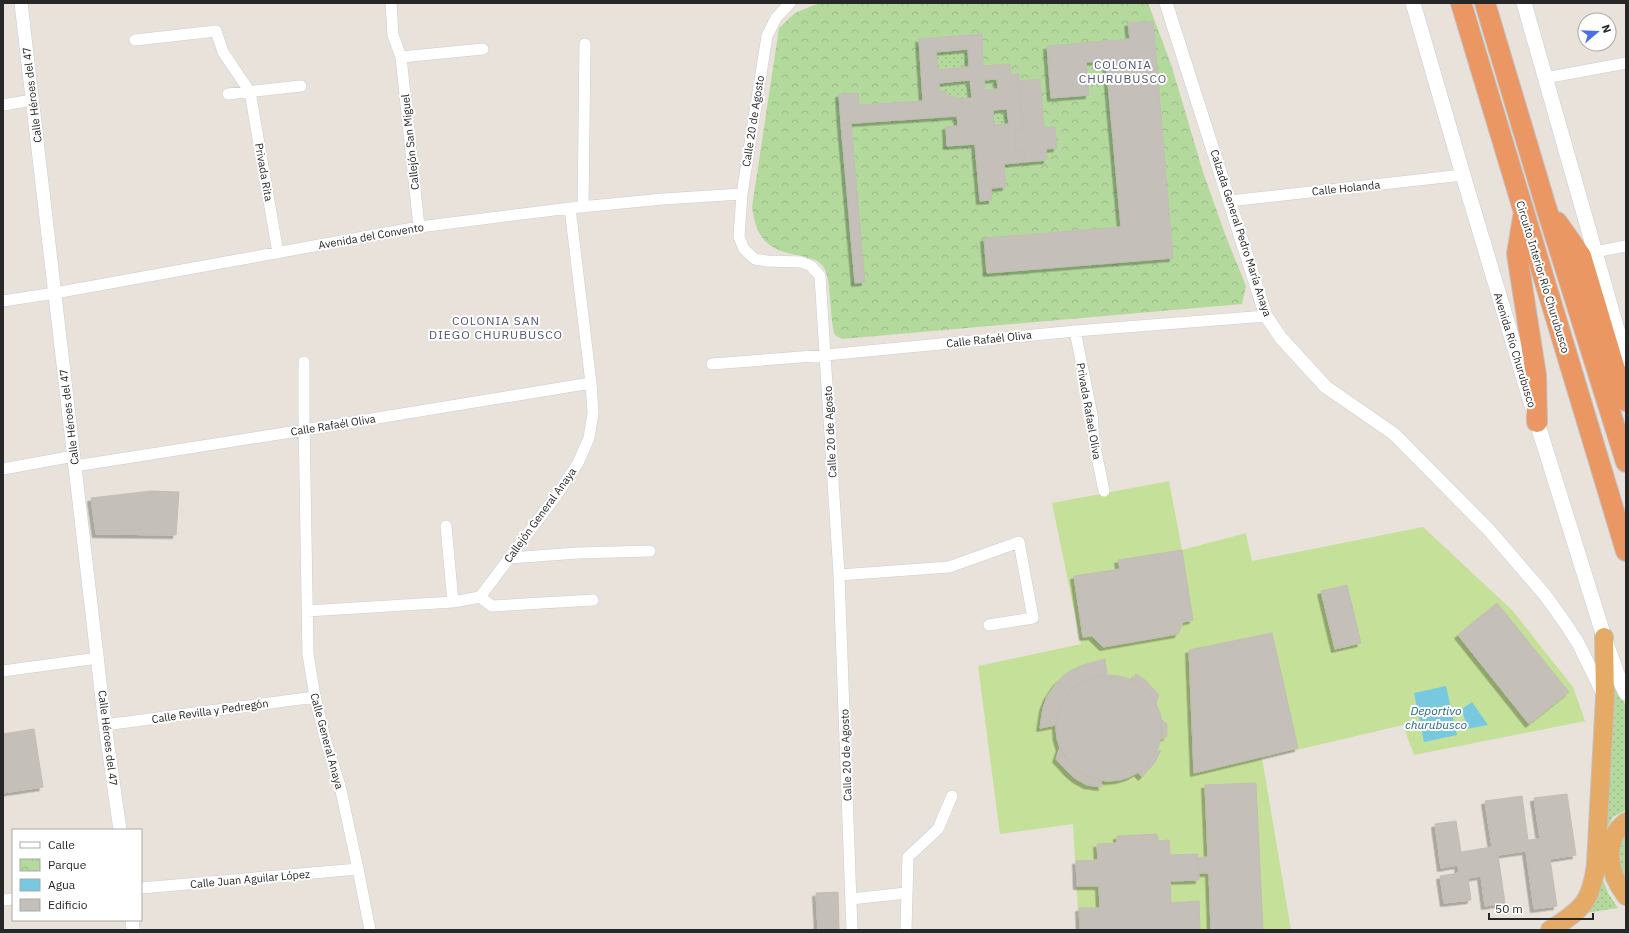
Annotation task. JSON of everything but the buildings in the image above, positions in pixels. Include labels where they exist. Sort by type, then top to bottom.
[{"type":"highway","name":"Circuito Interior Río Churubusco","points":[[1461,3],[1626,551]]},
{"type":"highway","points":[[1485,3],[1546,207],[1626,462]]},
{"type":"highway","points":[[1546,207],[1581,256],[1626,401]]},
{"type":"highway","points":[[1523,213],[1517,254],[1536,375],[1537,422]]},
{"type":"highway","points":[[1550,930],[1571,917],[1577,911],[1583,904],[1593,886],[1596,863],[1605,698],[1604,637]]},
{"type":"highway","points":[[1626,822],[1618,829],[1613,839],[1610,864],[1615,878],[1626,896]]},
{"type":"main road","name":"Avenida Río Churubusco","points":[[1413,3],[1537,422],[1616,674],[1626,693]]},
{"type":"main road","points":[[1524,3],[1626,361]]},
{"type":"street","name":"Calle Héroes del 47","points":[[21,3],[105,725],[120,829]]},
{"type":"street","name":"Callejón San Miguel","points":[[391,3],[393,35],[401,58],[419,227]]},
{"type":"street","name":"Calle 20 de Agosto","points":[[790,3],[776,18],[767,36],[742,194],[739,237],[748,255],[755,259],[761,261],[806,263],[815,269],[820,276],[839,575],[852,930]]},
{"type":"street","name":"Calzada General Pedro María Anaya","points":[[1166,3],[1266,316],[1281,338],[1326,386],[1394,434],[1489,530],[1545,595],[1565,623],[1578,643],[1605,698]]},
{"type":"street","points":[[135,40],[216,31],[223,52],[250,92]]},
{"type":"street","points":[[583,207],[585,44]]},
{"type":"street","points":[[401,58],[482,49]]},
{"type":"street","points":[[1546,78],[1626,63]]},
{"type":"street","points":[[228,94],[301,86]]},
{"type":"street","name":"Privada Rita","points":[[250,92],[278,253]]},
{"type":"street","points":[[3,105],[32,100]]},
{"type":"street","name":"Calle Holanda","points":[[1229,201],[1463,176]]},
{"type":"street","name":"Avenida del Convento","points":[[3,301],[55,293],[419,227],[570,208],[663,199],[742,194]]},
{"type":"street","name":"Callejón General Anaya","points":[[480,597],[556,496],[578,463],[589,438],[593,413],[592,383],[570,208]]},
{"type":"street","points":[[1595,252],[1626,246]]},
{"type":"street","name":"Calle Rafaél Oliva","points":[[712,364],[826,355],[1075,331],[1266,316]]},
{"type":"street","name":"Privada Rafael Oliva","points":[[1075,331],[1092,414],[1094,442],[1104,491]]},
{"type":"street","name":"Calle General Anaya","points":[[304,362],[308,654],[314,697],[340,786],[370,930]]},
{"type":"street","name":"Calle Rafaél Oliva","points":[[3,469],[304,430],[592,383]]},
{"type":"street","points":[[446,526],[453,602]]},
{"type":"street","points":[[839,575],[949,567],[1019,542],[1033,618],[989,625]]},
{"type":"street","points":[[509,558],[578,553],[650,551]]},
{"type":"street","points":[[307,611],[453,602],[480,597],[492,606],[593,600]]},
{"type":"street","points":[[3,671],[98,658]]},
{"type":"street","name":"Calle Revilla y Pedregón","points":[[105,725],[314,697]]},
{"type":"street","points":[[906,930],[908,857],[938,829],[952,796]]},
{"type":"street","name":"Calle Juan Aguilar López","points":[[142,888],[358,869]]},
{"type":"street","points":[[851,899],[906,893]]},
{"type":"green space","points":[[819,3],[1148,3],[1171,64],[1203,172],[1225,234],[1246,286],[1242,304],[842,339],[835,335],[828,279],[823,266],[813,259],[790,254],[772,247],[761,236],[757,228],[752,207],[779,28],[795,13]]},
{"type":"green space","points":[[968,49],[969,67],[938,70],[936,52]]},
{"type":"green space","points":[[970,80],[972,98],[955,99],[955,96],[947,96],[946,91],[939,92],[939,83]]},
{"type":"green space","points":[[1007,109],[1009,124],[994,125],[993,110]]},
{"type":"green space","points":[[1169,481],[1182,550],[1246,533],[1252,561],[1423,527],[1512,610],[1573,687],[1585,721],[1414,755],[1403,725],[1262,758],[1291,930],[1079,930],[1073,824],[1000,834],[978,666],[1081,644],[1052,503]]},
{"type":"green space","points":[[1611,680],[1626,706],[1626,810],[1613,817],[1602,837]]},
{"type":"green space","points":[[1626,832],[1626,885],[1623,880],[1617,851]]},
{"type":"green space","points":[[1600,871],[1608,893],[1618,908],[1586,913]]},
{"type":"water","name":"Deportivo churubusco","points":[[1446,686],[1457,735],[1424,742],[1414,693]]},
{"type":"water","points":[[1472,702],[1488,725],[1467,729],[1462,709]]},
{"type":"district","name":"COLONIA CHURUBUSCO","points":[[1123,72]]},
{"type":"district","name":"COLONIA SAN DIEGO CHURUBUSCO","points":[[496,328]]}]
